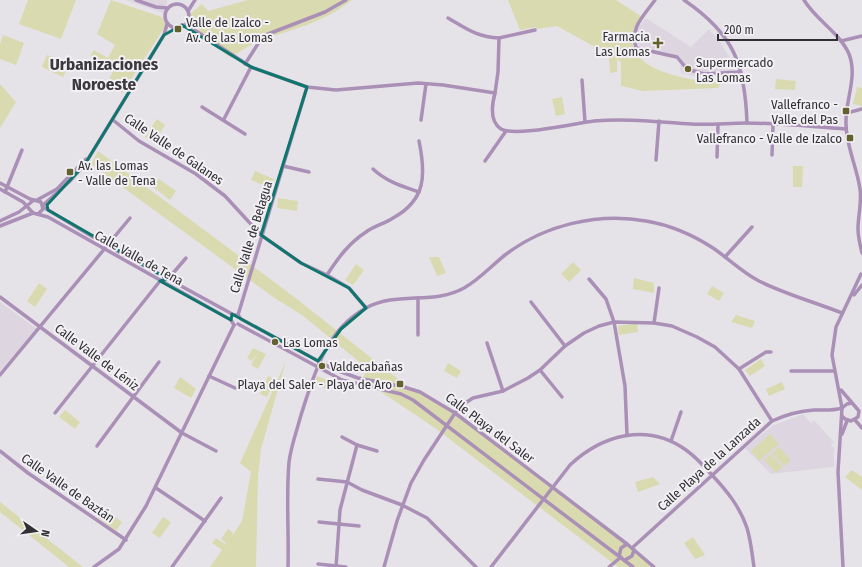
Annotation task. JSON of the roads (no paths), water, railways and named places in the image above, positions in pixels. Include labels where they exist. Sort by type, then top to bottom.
[{"type":"street","points":[[0,226],[33,213],[38,214],[43,206],[78,174],[113,120],[164,35],[167,24],[165,13],[156,7],[136,0]]},
{"type":"street","points":[[165,13],[173,0],[177,4],[184,6],[188,11]]},
{"type":"street","points":[[184,6],[194,0]]},
{"type":"street","points":[[193,29],[188,19],[188,11],[194,0]]},
{"type":"street","points":[[245,64],[263,36],[325,12],[346,0]]},
{"type":"street","points":[[655,0],[635,29],[633,38],[636,48],[677,57],[687,68],[704,74],[740,72]]},
{"type":"street","points":[[684,0],[715,23],[737,57],[746,98],[747,123]]},
{"type":"street","points":[[804,0],[820,22],[841,41],[849,54],[852,74],[846,129],[861,191],[861,211],[858,231],[862,253]]},
{"type":"street","points":[[807,6],[810,0]]},
{"type":"street","points":[[156,7],[170,7],[177,4]]},
{"type":"street","points":[[448,18],[473,34],[487,38],[499,38],[535,30]]},
{"type":"street","points":[[164,35],[173,27],[182,25],[188,19]]},
{"type":"street","points":[[167,24],[173,27]]},
{"type":"street","points":[[182,25],[193,29],[251,67],[307,87],[336,90],[400,83],[426,84],[496,92]]},
{"type":"street","points":[[841,41],[862,36]]},
{"type":"street","points":[[499,38],[496,92],[492,106],[493,118],[500,128],[506,131],[528,130],[585,122],[660,121],[718,125],[747,123],[846,129]]},
{"type":"street","points":[[224,119],[251,67]]},
{"type":"street","points":[[582,80],[585,122]]},
{"type":"street","points":[[421,120],[426,84]]},
{"type":"street","name":"Calle Valle de Belagua","points":[[231,320],[236,315],[307,87]]},
{"type":"street","points":[[202,107],[224,119],[245,134]]},
{"type":"street","points":[[847,113],[862,109]]},
{"type":"street","name":"Calle Valle de Galanes","points":[[113,120],[139,141],[196,174],[226,196],[261,235],[302,263],[349,288],[366,308]]},
{"type":"street","points":[[656,160],[660,121]]},
{"type":"street","points":[[718,125],[718,157]]},
{"type":"street","points":[[772,156],[773,125]]},
{"type":"street","points":[[485,161],[506,131]]},
{"type":"street","points":[[327,275],[347,247],[366,231],[403,212],[413,203],[420,192],[424,174],[419,141]]},
{"type":"street","points":[[5,192],[22,150]]},
{"type":"street","points":[[0,221],[57,189],[90,155]]},
{"type":"street","points":[[283,166],[309,172]]},
{"type":"street","points":[[373,169],[387,180],[420,192]]},
{"type":"street","points":[[0,183],[30,199],[36,200],[43,206]]},
{"type":"street","points":[[0,189],[28,205],[33,213]]},
{"type":"street","points":[[48,210],[49,201]]},
{"type":"street","name":"Calle Valle de Tena","points":[[43,206],[108,246],[236,315]]},
{"type":"street","name":"Calle Valle de Tena","points":[[38,214],[60,223],[105,250],[231,320]]},
{"type":"street","points":[[0,375],[41,328],[130,218]]},
{"type":"street","points":[[288,567],[289,460],[305,399],[318,361],[341,329],[354,316],[366,308],[389,300],[439,297],[463,289],[481,277],[504,255],[525,242],[563,226],[596,219],[623,219],[662,224],[690,235],[758,280],[776,289],[842,313]]},
{"type":"street","points":[[725,257],[752,227]]},
{"type":"street","points":[[55,413],[160,281],[168,279],[186,258]]},
{"type":"street","points":[[843,567],[838,472],[842,408],[840,389],[834,371],[832,355],[833,341],[842,313],[862,274]]},
{"type":"street","points":[[589,279],[606,299],[614,322],[625,386],[627,435]]},
{"type":"street","points":[[848,302],[862,285]]},
{"type":"street","points":[[654,323],[659,288]]},
{"type":"street","name":"Calle Valle de Léniz","points":[[0,297],[182,432]]},
{"type":"street","points":[[418,298],[418,335]]},
{"type":"street","points":[[531,302],[565,346]]},
{"type":"street","points":[[231,320],[290,352],[292,347],[236,315]]},
{"type":"street","points":[[94,567],[119,549],[126,540],[156,488],[209,376],[236,324],[241,319]]},
{"type":"street","points":[[384,567],[402,505],[424,460],[446,424],[459,407],[473,398],[503,391],[514,386],[540,370],[565,346],[584,333],[614,322],[654,323],[672,326],[697,336],[715,347],[739,369],[772,421]]},
{"type":"street","points":[[487,343],[503,391]]},
{"type":"street","name":"Calle Playa del Saler","points":[[292,347],[318,361],[358,378],[404,387],[420,392],[455,413],[627,544],[654,567]]},
{"type":"street","name":"Calle Playa del Saler","points":[[290,352],[342,380],[401,394],[446,424],[633,567]]},
{"type":"street","points":[[739,369],[766,352],[771,352]]},
{"type":"street","points":[[97,446],[159,362]]},
{"type":"street","points":[[540,370],[562,397]]},
{"type":"street","points":[[791,371],[834,371]]},
{"type":"street","points":[[209,376],[235,388]]},
{"type":"street","points":[[840,389],[861,411],[855,420]]},
{"type":"street","points":[[833,411],[852,403]]},
{"type":"street","name":"Calle Playa de la Lanzada","points":[[633,549],[711,474],[772,421],[796,413],[815,410],[833,411]]},
{"type":"street","points":[[833,411],[842,414],[847,420]]},
{"type":"street","points":[[671,441],[681,412]]},
{"type":"street","points":[[847,420],[855,420],[862,428]]},
{"type":"street","points":[[840,438],[847,420]]},
{"type":"street","points":[[182,432],[216,451]]},
{"type":"street","points":[[491,567],[570,465],[582,453],[609,439],[627,435],[653,436],[671,441],[697,459],[734,500],[750,539],[754,567]]},
{"type":"street","points":[[342,437],[357,444],[377,450]]},
{"type":"street","points":[[337,566],[338,525],[357,444]]},
{"type":"street","name":"Calle Valle de Baztán","points":[[0,451],[28,473],[126,540]]},
{"type":"street","points":[[318,479],[347,482],[362,490],[402,505],[427,518],[476,567]]},
{"type":"street","points":[[156,488],[205,521]]},
{"type":"street","points":[[172,567],[221,498]]},
{"type":"street","points":[[319,522],[359,526]]},
{"type":"street","points":[[609,567],[620,556],[621,548],[627,544]]},
{"type":"street","points":[[625,560],[632,556],[633,549]]},
{"type":"street","points":[[318,564],[346,567]]},
{"type":"place","name":"Valle de Izalco - Av. de las Lomas","points":[[178,29]]},
{"type":"place","name":"Farmacia Las Lomas","points":[[658,43]]},
{"type":"place","name":"Supermercado Las Lomas","points":[[688,69]]},
{"type":"place","name":"Vallefranco - Valle del Pas","points":[[846,111]]},
{"type":"place","name":"Vallefranco - Valle de Izalco","points":[[850,138]]},
{"type":"place","name":"Av. las Lomas - Valle de Tena","points":[[70,172]]},
{"type":"place","name":"Las Lomas","points":[[275,342]]},
{"type":"place","name":"Valdecabañas","points":[[322,366]]},
{"type":"place","name":"Playa del Saler - Playa de Aro","points":[[400,384]]},
{"type":"district","name":"Urbanizaciones Noroeste","points":[[104,74]]}]
